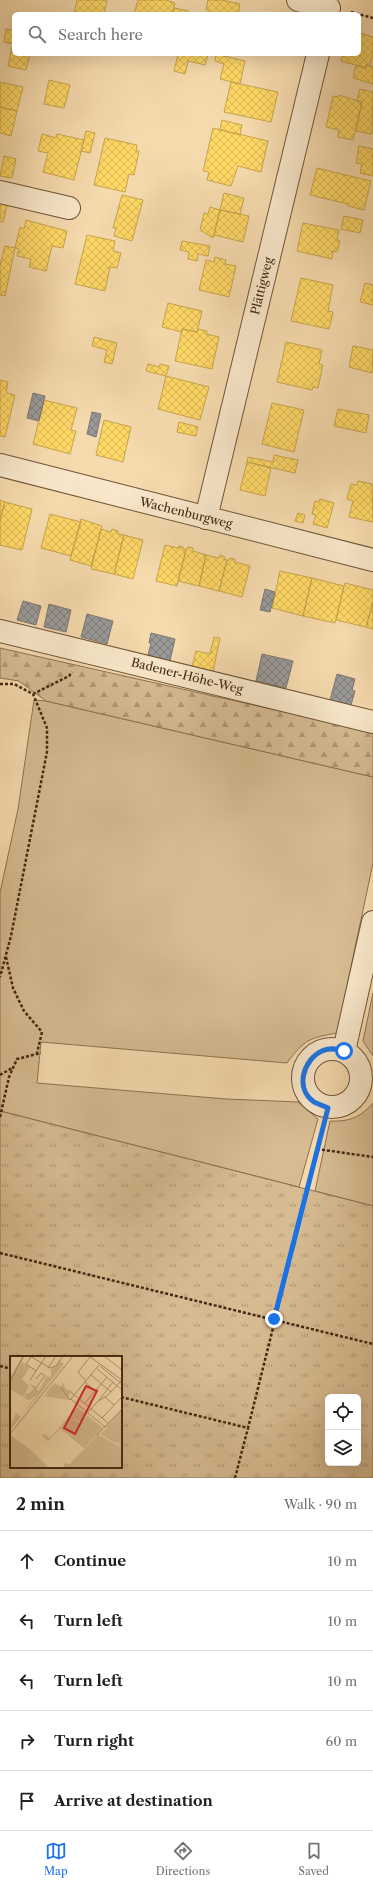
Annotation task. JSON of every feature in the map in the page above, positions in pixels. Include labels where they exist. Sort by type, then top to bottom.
[{"type":"street","points":[[298,0],[329,7]]},
{"type":"street","name":"Plättigweg","points":[[206,518],[318,56]]},
{"type":"street","points":[[0,192],[69,208]]},
{"type":"street","name":"Wachenburgweg","points":[[0,465],[373,560]]},
{"type":"street","name":"Badener-Höhe-Weg","points":[[0,632],[373,722]]},
{"type":"street","points":[[344,1051],[373,922]]},
{"type":"street","points":[[334,1049],[344,1051],[352,1056],[360,1068],[366,1091],[347,1104],[338,1108],[328,1108],[313,1102],[306,1092],[302,1078],[309,1060],[323,1050],[334,1049]]},
{"type":"path","points":[[361,15],[373,18]]},
{"type":"path","points":[[33,694],[69,676],[83,651]]},
{"type":"path","points":[[0,684],[14,684],[33,694],[47,728],[47,752],[6,956],[0,976]]},
{"type":"path","points":[[6,956],[13,988],[24,1010],[42,1032],[37,1053]]},
{"type":"path","points":[[0,1117],[9,1077],[17,1059],[42,1053]]},
{"type":"path","points":[[0,1075],[13,1068]]},
{"type":"path","points":[[235,1478],[328,1108]]},
{"type":"path","points":[[317,1149],[373,1157]]},
{"type":"path","points":[[0,1254],[373,1344]]},
{"type":"path","points":[[0,1366],[10,1369]]},
{"type":"path","points":[[122,1396],[248,1428]]},
{"type":"green space","points":[[0,648],[373,732],[373,777],[46,701],[19,681],[0,678]]},
{"type":"green space","points":[[34,700],[46,701],[373,777],[373,863],[337,1033],[308,1041],[298,1049],[287,1063],[41,1042],[37,1083],[226,1099],[298,1102],[318,1119],[299,1187],[0,1111],[0,893],[18,809]]},
{"type":"green space","points":[[373,993],[373,1056],[363,1041]]},
{"type":"green space","points":[[373,1103],[373,1206],[315,1191],[330,1121],[343,1121],[354,1118],[364,1112]]},
{"type":"green space","points":[[0,1111],[373,1206],[373,1478],[0,1478]]},
{"type":"building: Homes","points":[[77,0],[107,0],[104,12],[74,12]]},
{"type":"building: Homes","points":[[138,0],[166,0],[175,3],[173,12],[135,12]]},
{"type":"building: Homes","points":[[208,0],[222,0],[240,4],[238,12],[210,12],[206,10]]},
{"type":"building: Homes","points":[[174,8],[188,11],[188,12],[173,12]]},
{"type":"building: Homes","points":[[6,29],[12,30],[12,44],[4,42]]},
{"type":"building: Homes","points":[[361,34],[373,37],[373,54],[370,66],[366,65],[366,68],[341,61],[342,56],[361,56]]},
{"type":"building: Homes","points":[[12,47],[12,56],[30,56],[26,70],[8,66]]},
{"type":"building: Homes","points":[[178,56],[207,56],[205,65],[188,61],[185,74],[174,71]]},
{"type":"building: Homes","points":[[216,56],[224,56],[245,61],[240,84],[220,79],[224,64],[215,61]]},
{"type":"building: Homes","points":[[356,65],[366,68],[366,65],[373,67],[373,84],[353,78]]},
{"type":"building: Homes","points":[[49,80],[70,85],[64,108],[44,104]]},
{"type":"building: Homes","points":[[0,82],[23,87],[17,111],[0,107]]},
{"type":"building: Homes","points":[[231,82],[278,92],[271,122],[224,112]]},
{"type":"building: Homes","points":[[360,89],[373,92],[372,134],[356,131],[362,102],[357,101]]},
{"type":"building: Homes","points":[[339,95],[362,102],[353,140],[338,137],[339,130],[326,127],[333,96],[339,97]]},
{"type":"building: Homes","points":[[0,107],[17,111],[11,136],[0,133]]},
{"type":"building: Homes","points":[[222,120],[242,125],[240,135],[220,130]]},
{"type":"building: Homes","points":[[213,128],[268,141],[261,172],[238,166],[231,186],[207,180],[209,172],[203,171]]},
{"type":"building: Homes","points":[[86,131],[95,133],[90,153],[81,151]]},
{"type":"building: Homes","points":[[42,134],[56,138],[57,134],[84,140],[74,180],[43,172],[48,153],[38,151]]},
{"type":"building: Homes","points":[[105,138],[137,145],[136,151],[139,151],[134,175],[129,174],[125,192],[94,185]]},
{"type":"building: Homes","points":[[359,146],[373,149],[373,176],[360,173],[362,164],[356,163]]},
{"type":"building: Homes","points":[[4,156],[16,159],[12,178],[0,176]]},
{"type":"building: Homes","points":[[317,168],[371,181],[364,210],[348,206],[348,204],[310,195]]},
{"type":"building: Homes","points":[[224,193],[244,198],[240,214],[220,210]]},
{"type":"building: Homes","points":[[122,195],[143,200],[132,241],[114,236],[116,228],[113,228]]},
{"type":"building: Homes","points":[[0,204],[7,205],[3,222],[0,221]]},
{"type":"building: Homes","points":[[210,207],[220,210],[213,238],[200,230],[204,213],[208,214]]},
{"type":"building: Homes","points":[[220,210],[249,216],[243,242],[214,235]]},
{"type":"building: Homes","points":[[344,216],[363,220],[360,233],[341,229]]},
{"type":"building: Homes","points":[[26,220],[67,231],[63,248],[52,246],[46,271],[29,267],[31,259],[17,256],[19,249],[15,248],[20,227],[24,229]]},
{"type":"building: Homes","points":[[303,223],[339,230],[337,240],[340,241],[337,252],[333,251],[332,259],[297,251]]},
{"type":"building: Homes","points":[[87,235],[115,241],[113,251],[121,253],[117,268],[110,267],[105,291],[75,284]]},
{"type":"building: Homes","points":[[182,241],[210,246],[208,256],[198,254],[197,261],[188,259],[189,252],[180,250]]},
{"type":"building: Homes","points":[[5,246],[15,248],[5,296],[0,295],[0,265]]},
{"type":"building: Homes","points":[[215,257],[226,260],[225,264],[236,266],[229,297],[199,290],[206,260],[214,262]]},
{"type":"building: Homes","points":[[301,278],[333,285],[328,311],[333,312],[329,329],[291,321]]},
{"type":"building: Homes","points":[[365,283],[373,285],[373,305],[360,302]]},
{"type":"building: Homes","points":[[168,303],[202,311],[197,332],[182,329],[182,332],[162,327]]},
{"type":"building: Homes","points":[[182,329],[197,332],[198,329],[207,331],[206,334],[219,337],[212,369],[175,361]]},
{"type":"building: Homes","points":[[94,337],[117,343],[112,364],[104,362],[107,350],[92,346]]},
{"type":"building: Homes","points":[[286,342],[322,350],[319,364],[323,365],[318,388],[313,387],[312,390],[277,382]]},
{"type":"building: Homes","points":[[353,346],[373,350],[372,373],[349,367]]},
{"type":"building: Homes","points":[[148,364],[159,367],[160,364],[169,366],[166,376],[146,371]]},
{"type":"building: Homes","points":[[166,376],[209,387],[200,420],[158,409]]},
{"type":"building: Homes","points":[[0,380],[8,382],[6,393],[15,395],[5,437],[0,436]]},
{"type":"building: Homes","points":[[44,400],[77,408],[71,430],[76,431],[70,454],[33,444]]},
{"type":"building: Homes","points":[[272,403],[304,410],[294,452],[262,444]]},
{"type":"building: Homes","points":[[338,409],[369,415],[366,433],[334,426]]},
{"type":"building: Homes","points":[[104,420],[131,427],[123,462],[96,455]]},
{"type":"building: Homes","points":[[179,422],[198,427],[196,436],[177,432]]},
{"type":"building: Homes","points":[[274,455],[298,460],[295,473],[247,462],[248,457],[273,462]]},
{"type":"building: Homes","points":[[247,462],[271,468],[265,496],[240,490]]},
{"type":"building: Homes","points":[[358,481],[372,484],[373,522],[349,517],[353,501],[347,499],[351,484],[357,485]]},
{"type":"building: Homes","points":[[320,499],[334,503],[327,528],[313,524],[316,515],[312,514],[315,501],[319,502]]},
{"type":"building: Homes","points":[[0,500],[5,502],[0,520]]},
{"type":"building: Homes","points":[[5,502],[32,509],[22,550],[0,545],[0,520]]},
{"type":"building: Homes","points":[[298,513],[305,515],[303,523],[295,521]]},
{"type":"building: Homes","points":[[50,514],[81,522],[71,556],[41,548]]},
{"type":"building: Homes","points":[[81,519],[102,526],[91,566],[70,560]]},
{"type":"building: Homes","points":[[101,529],[111,532],[112,529],[118,531],[118,534],[124,535],[114,574],[91,569]]},
{"type":"building: Homes","points":[[124,535],[143,540],[133,579],[114,574]]},
{"type":"building: Homes","points":[[165,545],[178,548],[179,546],[186,550],[177,586],[156,581]]},
{"type":"building: Homes","points":[[188,547],[193,548],[193,551],[206,555],[199,586],[178,581]]},
{"type":"building: Homes","points":[[206,555],[219,558],[220,555],[225,557],[224,559],[227,560],[219,591],[199,586]]},
{"type":"building: Homes","points":[[230,558],[235,559],[235,562],[250,566],[242,597],[219,591],[227,560]]},
{"type":"building: Homes","points":[[280,571],[312,578],[303,616],[272,608]]},
{"type":"building: Homes","points":[[312,578],[344,586],[335,623],[303,616]]},
{"type":"building: Homes","points":[[345,583],[373,590],[373,602],[366,627],[336,620]]},
{"type":"building: Homes","points":[[373,602],[373,629],[366,627]]},
{"type":"building: Homes","points":[[214,637],[220,638],[213,672],[192,667],[196,651],[210,654]]},
{"type":"building: Industry","points":[[33,393],[45,396],[39,421],[27,418]]},
{"type":"building: Industry","points":[[92,412],[101,414],[96,437],[87,434]]},
{"type":"building: Industry","points":[[265,589],[275,592],[270,612],[260,610]]},
{"type":"building: Industry","points":[[23,601],[41,606],[36,625],[17,620]]},
{"type":"building: Industry","points":[[49,604],[71,610],[66,632],[44,627]]},
{"type":"building: Industry","points":[[87,614],[113,621],[107,644],[81,637]]},
{"type":"building: Industry","points":[[151,633],[175,639],[170,661],[148,655],[151,643],[149,643]]},
{"type":"building: Industry","points":[[262,654],[293,661],[286,688],[256,681]]},
{"type":"building: Industry","points":[[337,674],[355,679],[352,690],[355,691],[351,705],[330,700]]},
{"type":"route","points":[[274,1319],[328,1108],[313,1102],[306,1092],[302,1078],[309,1060],[323,1050],[334,1049],[344,1051]]}]
